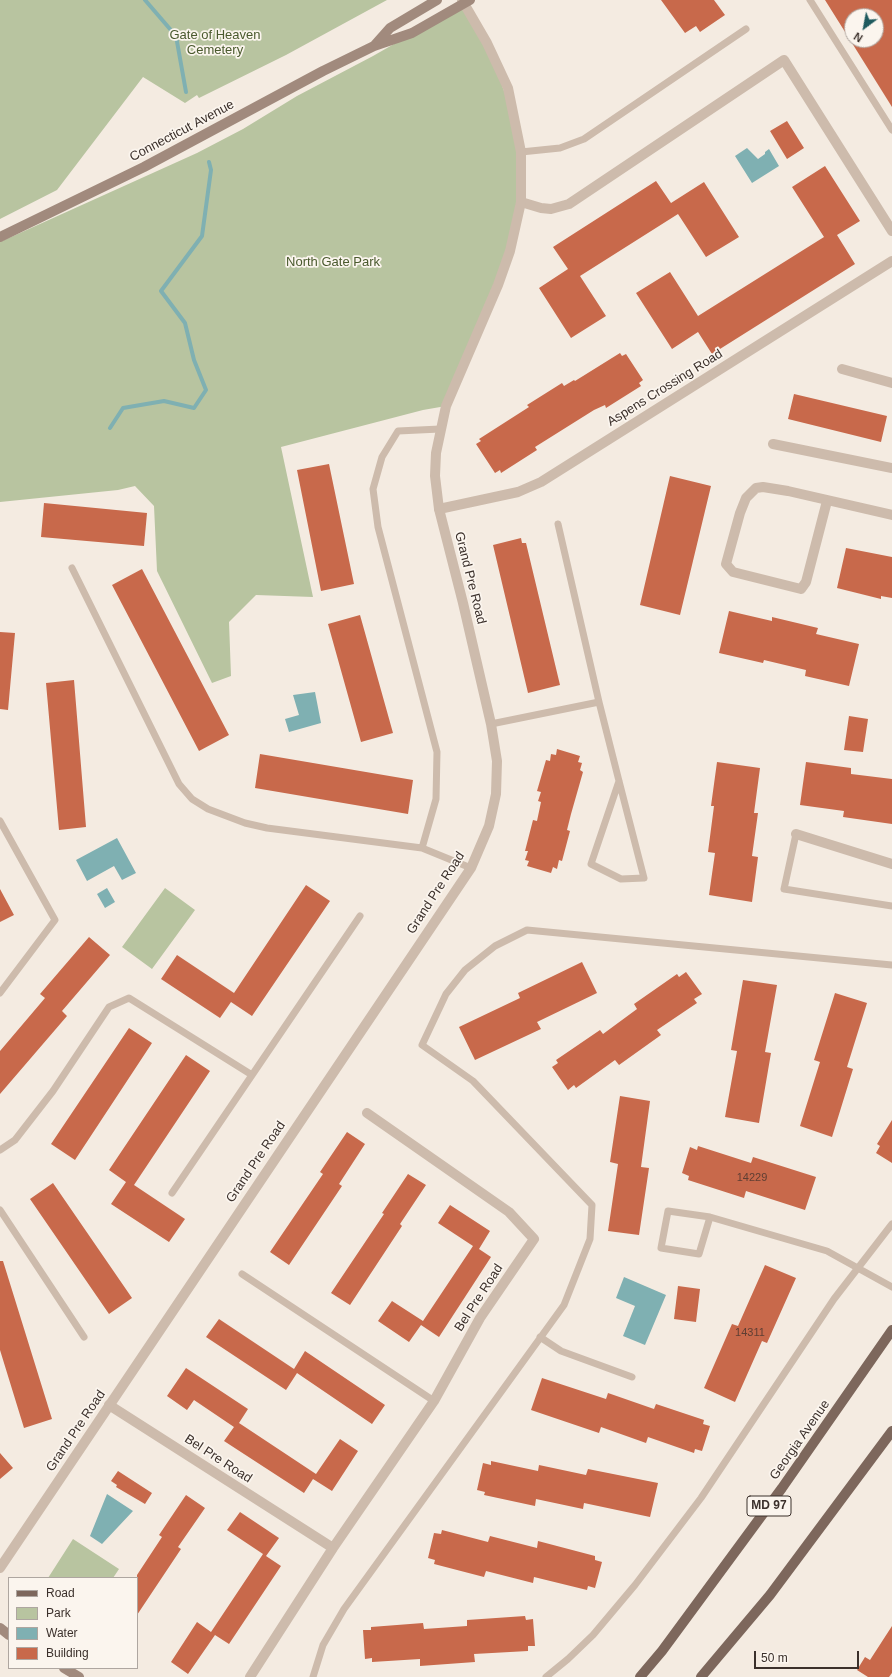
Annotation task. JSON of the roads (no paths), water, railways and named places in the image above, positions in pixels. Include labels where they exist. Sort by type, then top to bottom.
[{"type":"main road","name":"Connecticut Avenue","points":[[374,46],[390,28],[437,0]]},
{"type":"main road","name":"Connecticut Avenue","points":[[0,237],[144,167],[323,71],[374,46],[412,33],[465,1]]},
{"type":"main road","name":"Georgia Avenue","points":[[640,1677],[657,1657],[782,1488],[892,1330]]},
{"type":"main road","points":[[701,1677],[770,1595],[892,1431]]},
{"type":"main road","points":[[0,1628],[8,1634]]},
{"type":"main road","points":[[634,1677],[657,1657]]},
{"type":"main road","points":[[66,1669],[79,1677]]},
{"type":"street","name":"Grand Pre Road","points":[[0,1568],[470,868],[489,826],[496,794],[497,761],[491,724],[439,509],[435,476],[440,429],[448,400],[505,268],[521,202],[521,152],[508,88],[465,1]]},
{"type":"street","points":[[521,202],[550,209],[569,204],[784,60],[892,231]]},
{"type":"street","name":"Aspens Crossing Road","points":[[439,509],[518,492],[541,482],[892,260]]},
{"type":"street","points":[[842,368],[892,383]]},
{"type":"street","points":[[773,444],[892,468]]},
{"type":"street","points":[[827,501],[806,582],[801,589],[733,572],[726,564],[740,513],[746,498],[756,488],[763,487],[788,491],[892,515]]},
{"type":"street","points":[[796,834],[892,864]]},
{"type":"street","name":"Bel Pre Road","points":[[250,1677],[333,1548],[434,1401],[480,1318],[534,1239],[509,1212],[367,1113]]},
{"type":"street","name":"Bel Pre Road","points":[[109,1405],[333,1548]]},
{"type":"lane","points":[[810,0],[892,130]]},
{"type":"lane","points":[[521,152],[560,148],[584,139],[746,29]]},
{"type":"lane","points":[[422,848],[436,799],[437,752],[378,528],[373,489],[382,457],[398,431],[440,429]]},
{"type":"lane","points":[[558,524],[598,702],[629,818],[644,878],[620,879],[591,864],[619,781]]},
{"type":"lane","points":[[72,568],[179,784],[192,799],[208,809],[245,823],[267,828],[422,848],[470,868]]},
{"type":"lane","points":[[491,724],[598,702]]},
{"type":"lane","points":[[0,821],[55,920],[0,992]]},
{"type":"lane","points":[[796,834],[784,889],[892,906]]},
{"type":"lane","points":[[172,1193],[360,916]]},
{"type":"lane","points":[[313,1677],[323,1645],[344,1609],[564,1304],[590,1239],[592,1205],[473,1081],[422,1045],[446,994],[465,970],[495,946],[528,930],[892,965]]},
{"type":"lane","points":[[0,1150],[15,1140],[48,1097],[108,1007],[128,998],[252,1075]]},
{"type":"lane","points":[[0,1210],[84,1337]]},
{"type":"lane","points":[[710,1217],[699,1254],[661,1248],[668,1211],[710,1217],[828,1251],[892,1287]]},
{"type":"lane","points":[[546,1677],[568,1659],[593,1635],[640,1578],[701,1498],[856,1268],[892,1224]]},
{"type":"lane","points":[[242,1274],[434,1401]]},
{"type":"lane","points":[[540,1337],[561,1352],[632,1377]]},
{"type":"water","points":[[747,148],[758,159],[769,149],[779,166],[752,183],[735,156]]},
{"type":"water","points":[[315,692],[321,723],[289,732],[285,719],[299,715],[293,695]]},
{"type":"water","points":[[117,838],[136,873],[122,880],[114,866],[87,881],[76,860]]},
{"type":"water","points":[[107,888],[115,902],[105,908],[97,894]]},
{"type":"water","points":[[624,1277],[666,1295],[645,1345],[623,1336],[635,1306],[616,1298]]},
{"type":"water","points":[[107,1494],[133,1511],[102,1544],[90,1536]]},
{"type":"waterway","points":[[145,0],[176,36],[186,92]]},
{"type":"waterway","points":[[110,428],[123,408],[164,401],[194,408],[206,390],[194,360],[185,323],[161,291],[202,236],[211,170],[209,162]]},
{"type":"park label","name":"Gate of Heaven Cemetery","points":[[215,42]]},
{"type":"park label","name":"North Gate Park","points":[[333,262]]}]
